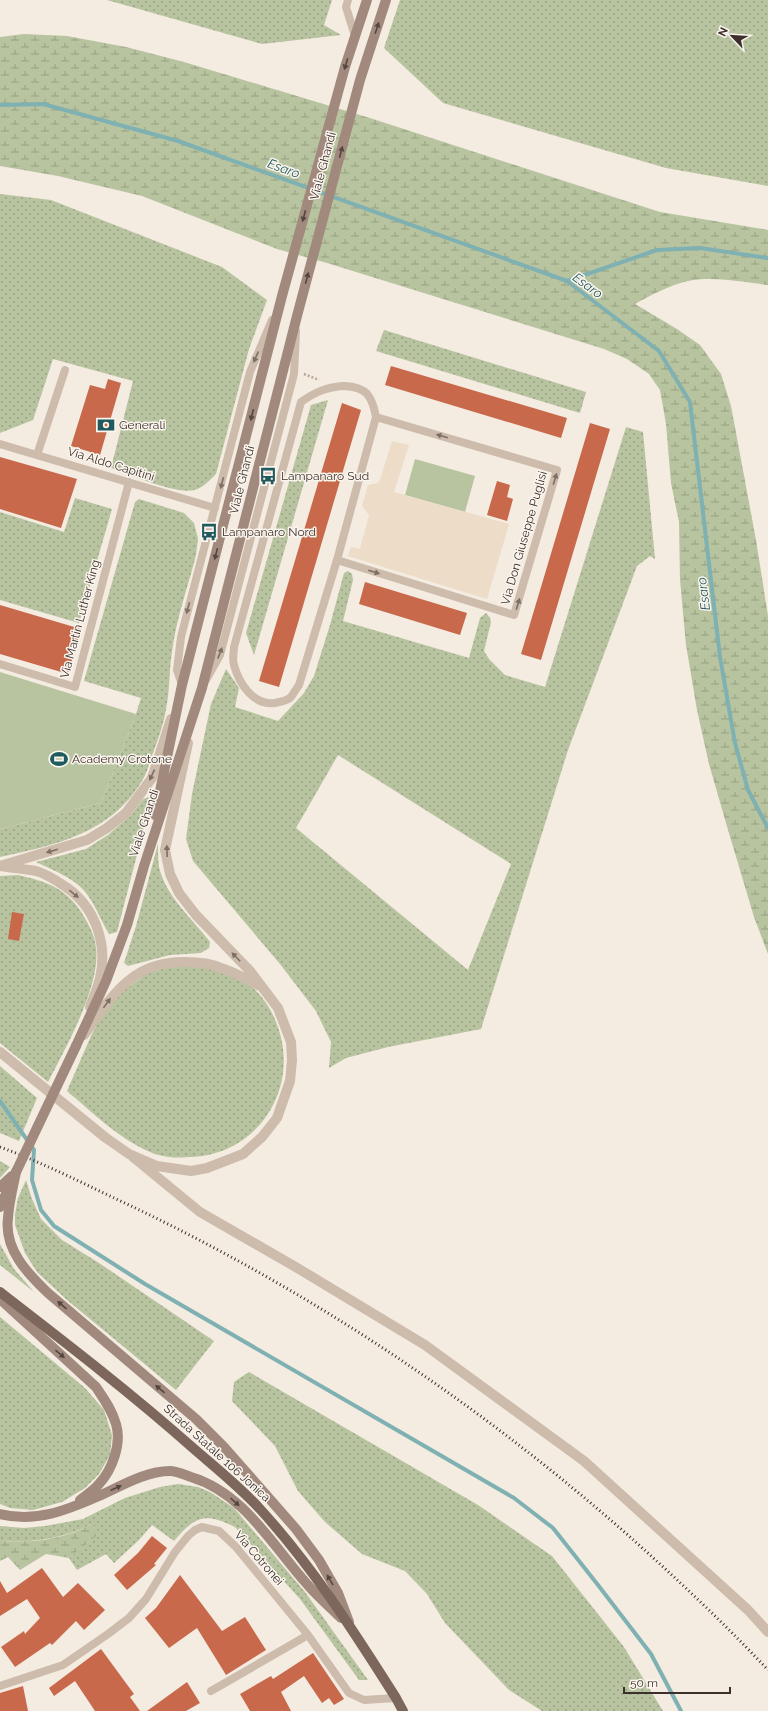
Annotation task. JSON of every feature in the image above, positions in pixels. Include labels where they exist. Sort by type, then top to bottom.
[{"type":"main road","name":"Viale Ghandi","points":[[144,866],[182,685],[282,296],[345,67],[367,0]]},
{"type":"main road","name":"Viale Ghandi","points":[[144,866],[202,688],[297,316],[360,80],[386,0]]},
{"type":"main road","points":[[0,1207],[109,974],[127,924],[144,866]]},
{"type":"main road","points":[[0,1187],[16,1172]]},
{"type":"main road","points":[[16,1172],[7,1219],[9,1238],[21,1265],[28,1275],[196,1419],[224,1447],[291,1524],[319,1560],[338,1593],[351,1628]]},
{"type":"main road","name":"Strada Statale 106 Jonica","points":[[0,1292],[124,1388],[235,1484],[259,1508],[303,1559],[351,1628],[403,1711]]},
{"type":"main road","points":[[0,1299],[96,1387],[106,1402],[117,1426],[117,1446],[110,1467],[100,1484],[68,1510]]},
{"type":"main road","points":[[0,1514],[30,1517],[68,1510],[132,1481],[158,1472],[172,1471],[202,1480],[217,1488],[247,1513],[307,1584],[351,1628]]},
{"type":"street","points":[[0,866],[87,840],[107,828],[126,813],[152,778],[182,685]]},
{"type":"street","points":[[129,1154],[158,1166],[191,1171],[206,1168],[243,1154],[262,1137],[277,1118],[290,1081],[292,1060],[291,1042],[278,1008],[250,971],[196,915],[179,893],[170,874],[165,850],[178,786],[202,688]]},
{"type":"street","points":[[0,866],[36,871],[57,881],[78,896],[88,909],[95,922],[100,935],[102,954],[100,978],[76,1046]]},
{"type":"street","points":[[76,1046],[110,999],[126,982],[138,972],[155,966],[175,962],[200,962],[222,968],[261,987]]},
{"type":"street","points":[[0,1052],[200,1212],[294,1266],[425,1345],[584,1461],[748,1610],[768,1632]]},
{"type":"lane","points":[[348,0],[346,7],[355,36]]},
{"type":"lane","points":[[182,685],[178,670],[180,637],[250,372],[282,296]]},
{"type":"lane","points":[[202,688],[220,655],[294,374],[297,316]]},
{"type":"lane","points":[[37,455],[65,370]]},
{"type":"lane","points":[[354,386],[368,394],[373,404],[376,416],[337,560],[299,685],[290,698],[280,702],[267,704],[256,700],[248,692],[239,678],[233,664],[234,647],[301,402],[314,393],[330,387],[354,386]]},
{"type":"lane","name":"Via Don Giuseppe Puglisi","points":[[337,560],[514,615],[557,470],[376,416]]},
{"type":"lane","name":"Via Aldo Capitini","points":[[0,444],[215,508]]},
{"type":"lane","name":"Via Martin Luther King","points":[[0,664],[75,687],[130,482]]},
{"type":"lane","points":[[259,507],[271,510]]},
{"type":"lane","name":"Via Cotronei","points":[[0,1686],[63,1664],[129,1618],[146,1598],[175,1552],[188,1536],[195,1530],[202,1527],[219,1531],[236,1547],[308,1635],[350,1693],[364,1700],[396,1698]]},
{"type":"lane","points":[[211,1691],[308,1635]]},
{"type":"green space","points":[[107,0],[332,0],[324,25],[341,35],[262,44]]},
{"type":"green space","points":[[400,0],[768,0],[768,186],[666,168],[443,103],[384,48]]},
{"type":"green space","points":[[24,34],[67,36],[126,47],[184,62],[373,119],[660,212],[768,230],[768,285],[708,279],[688,281],[654,294],[635,304],[677,329],[700,345],[721,374],[731,406],[756,540],[768,616],[768,954],[754,917],[726,823],[709,764],[697,710],[686,645],[680,580],[679,522],[671,483],[666,424],[660,390],[649,374],[627,359],[604,349],[327,263],[277,249],[142,196],[58,176],[0,166],[0,37]]},
{"type":"green space","points":[[0,194],[51,200],[222,267],[267,300],[249,349],[216,474],[203,486],[194,490],[176,490],[111,468],[133,381],[53,359],[33,420],[0,433]]},
{"type":"green space","points":[[384,330],[586,392],[580,413],[376,351]]},
{"type":"green space","points":[[328,400],[254,655],[246,633],[311,405]]},
{"type":"green space","points":[[626,427],[643,432],[655,559],[650,556],[637,566],[568,750],[481,1029],[388,1047],[346,1058],[329,1068],[331,1042],[316,1011],[280,964],[193,861],[186,839],[192,794],[211,704],[226,669],[239,688],[235,707],[278,721],[304,693],[314,676],[344,573],[348,571],[352,574],[353,580],[343,621],[469,658],[480,618],[486,613],[491,622],[484,651],[489,659],[505,675],[545,687]],"holes":[[[338,755],[511,864],[468,970],[296,828]]]},
{"type":"green space","points":[[415,459],[475,476],[465,512],[405,495]]},
{"type":"green space","points":[[75,498],[112,509],[79,623],[0,600],[0,512],[64,532]]},
{"type":"green space","points":[[139,499],[184,513],[194,523],[198,539],[196,555],[179,615],[174,640],[165,716],[147,771],[142,781],[129,799],[115,813],[98,825],[61,841],[0,857],[0,829],[101,803],[136,714],[141,698],[84,681],[135,502]]},
{"type":"green space","name":"Academy Crotone","points":[[0,672],[136,714],[101,803],[0,829]]},
{"type":"green space","points":[[149,797],[147,816],[117,932],[109,934],[93,903],[76,883],[36,862],[86,849],[108,835],[130,816],[143,799]]},
{"type":"green space","points":[[158,844],[158,859],[162,878],[173,898],[210,942],[209,948],[201,953],[170,955],[128,966],[124,963],[136,926]]},
{"type":"green space","points":[[18,875],[47,883],[63,892],[77,906],[83,915],[93,935],[96,948],[96,963],[93,980],[87,998],[72,1035],[48,1082],[0,1043],[0,876]]},
{"type":"green space","points":[[196,965],[212,967],[245,982],[264,999],[271,1010],[283,1046],[283,1069],[279,1092],[269,1112],[255,1130],[237,1144],[216,1153],[191,1157],[176,1157],[150,1152],[127,1140],[67,1091],[91,1036],[102,1015],[116,996],[149,972],[166,966]]},
{"type":"green space","points":[[0,1066],[37,1098],[19,1141],[0,1133]]},
{"type":"green space","points":[[0,1161],[10,1167],[0,1178]]},
{"type":"green space","points":[[26,1180],[32,1199],[41,1219],[62,1240],[99,1263],[214,1341],[176,1390],[67,1300],[37,1272],[25,1253],[15,1225],[15,1214],[18,1198]]},
{"type":"green space","points":[[0,1244],[14,1269],[34,1292],[0,1265]]},
{"type":"green space","points":[[0,1317],[85,1388],[104,1410],[112,1435],[110,1455],[99,1474],[85,1488],[62,1502],[33,1510],[10,1508],[0,1504]]},
{"type":"green space","points":[[249,1372],[478,1505],[552,1556],[624,1647],[663,1711],[542,1711],[509,1690],[445,1623],[427,1594],[405,1571],[362,1554],[325,1522],[298,1491],[275,1446],[232,1401],[234,1382]]},
{"type":"green space","points":[[178,1484],[198,1487],[210,1492],[234,1508],[305,1592],[368,1680],[359,1680],[300,1599],[235,1527],[225,1522],[208,1518],[201,1519],[188,1526],[174,1541],[152,1525],[139,1540],[114,1563],[106,1554],[77,1570],[69,1558],[99,1533],[92,1524],[70,1533],[47,1539],[0,1541],[0,1526],[24,1528],[83,1519],[125,1498],[160,1487]]},
{"type":"green space","points":[[92,1524],[100,1533],[69,1558],[46,1554],[20,1570],[8,1557],[0,1561],[0,1541],[35,1541],[59,1537],[70,1534]]},
{"type":"shaded area","points":[[392,441],[409,445],[394,492],[509,524],[487,599],[348,556],[351,547],[360,549],[369,515],[362,506],[368,485],[379,483]]},
{"type":"building","points":[[391,366],[567,418],[561,438],[385,385]]},
{"type":"building","points":[[108,379],[121,383],[100,455],[71,446],[90,385],[105,389]]},
{"type":"building","points":[[342,403],[361,410],[279,687],[259,681]]},
{"type":"building","points":[[590,423],[610,429],[541,660],[521,654]]},
{"type":"building","points":[[0,457],[77,479],[61,528],[0,509]]},
{"type":"building","points":[[497,481],[510,485],[507,497],[513,499],[507,521],[487,515]]},
{"type":"building","points":[[365,582],[467,613],[460,635],[359,604]]},
{"type":"building","points":[[0,605],[81,629],[68,674],[0,654]]},
{"type":"building","points":[[12,912],[24,914],[19,941],[8,939]]},
{"type":"building","points":[[152,1536],[167,1548],[154,1564],[156,1565],[127,1590],[114,1575],[138,1553]]},
{"type":"building","points":[[42,1568],[63,1597],[78,1583],[105,1610],[84,1630],[76,1621],[52,1645],[50,1643],[15,1667],[1,1647],[24,1631],[25,1634],[40,1618],[27,1599],[0,1616],[0,1581],[7,1593]]},
{"type":"building","points":[[180,1575],[222,1631],[245,1617],[266,1650],[226,1675],[197,1628],[169,1648],[145,1618],[156,1608]]},
{"type":"building","points":[[101,1649],[134,1694],[130,1697],[140,1711],[95,1711],[75,1681],[54,1696],[49,1688]]},
{"type":"building","points":[[313,1653],[344,1699],[334,1705],[329,1698],[322,1703],[304,1676],[281,1692],[291,1711],[250,1711],[240,1694],[271,1676],[273,1679]]},
{"type":"building","points":[[187,1682],[200,1703],[186,1711],[147,1711]]},
{"type":"building","points":[[23,1686],[28,1711],[0,1711],[0,1693]]},
{"type":"waterway","name":"Esaro","points":[[0,105],[43,104],[178,141],[567,281],[659,351],[690,402],[720,657],[735,743],[748,790],[768,828]]},
{"type":"waterway","points":[[567,281],[657,250],[700,248],[768,258]]},
{"type":"waterway","points":[[0,1101],[34,1150],[32,1180],[41,1210],[54,1226],[145,1284],[514,1498],[553,1528],[651,1654],[681,1711]]},
{"type":"railway","points":[[0,1147],[65,1174],[129,1205],[196,1238],[262,1274],[327,1312],[452,1395],[513,1440],[572,1487],[629,1536],[734,1635],[768,1670]]},
{"type":"place","name":"Generali","points":[[106,425]]},
{"type":"place","name":"Lampanaro Sud","points":[[268,476]]},
{"type":"place","name":"Lampanaro Nord","points":[[209,532]]},
{"type":"place","name":"Academy Crotone","points":[[59,759]]}]
